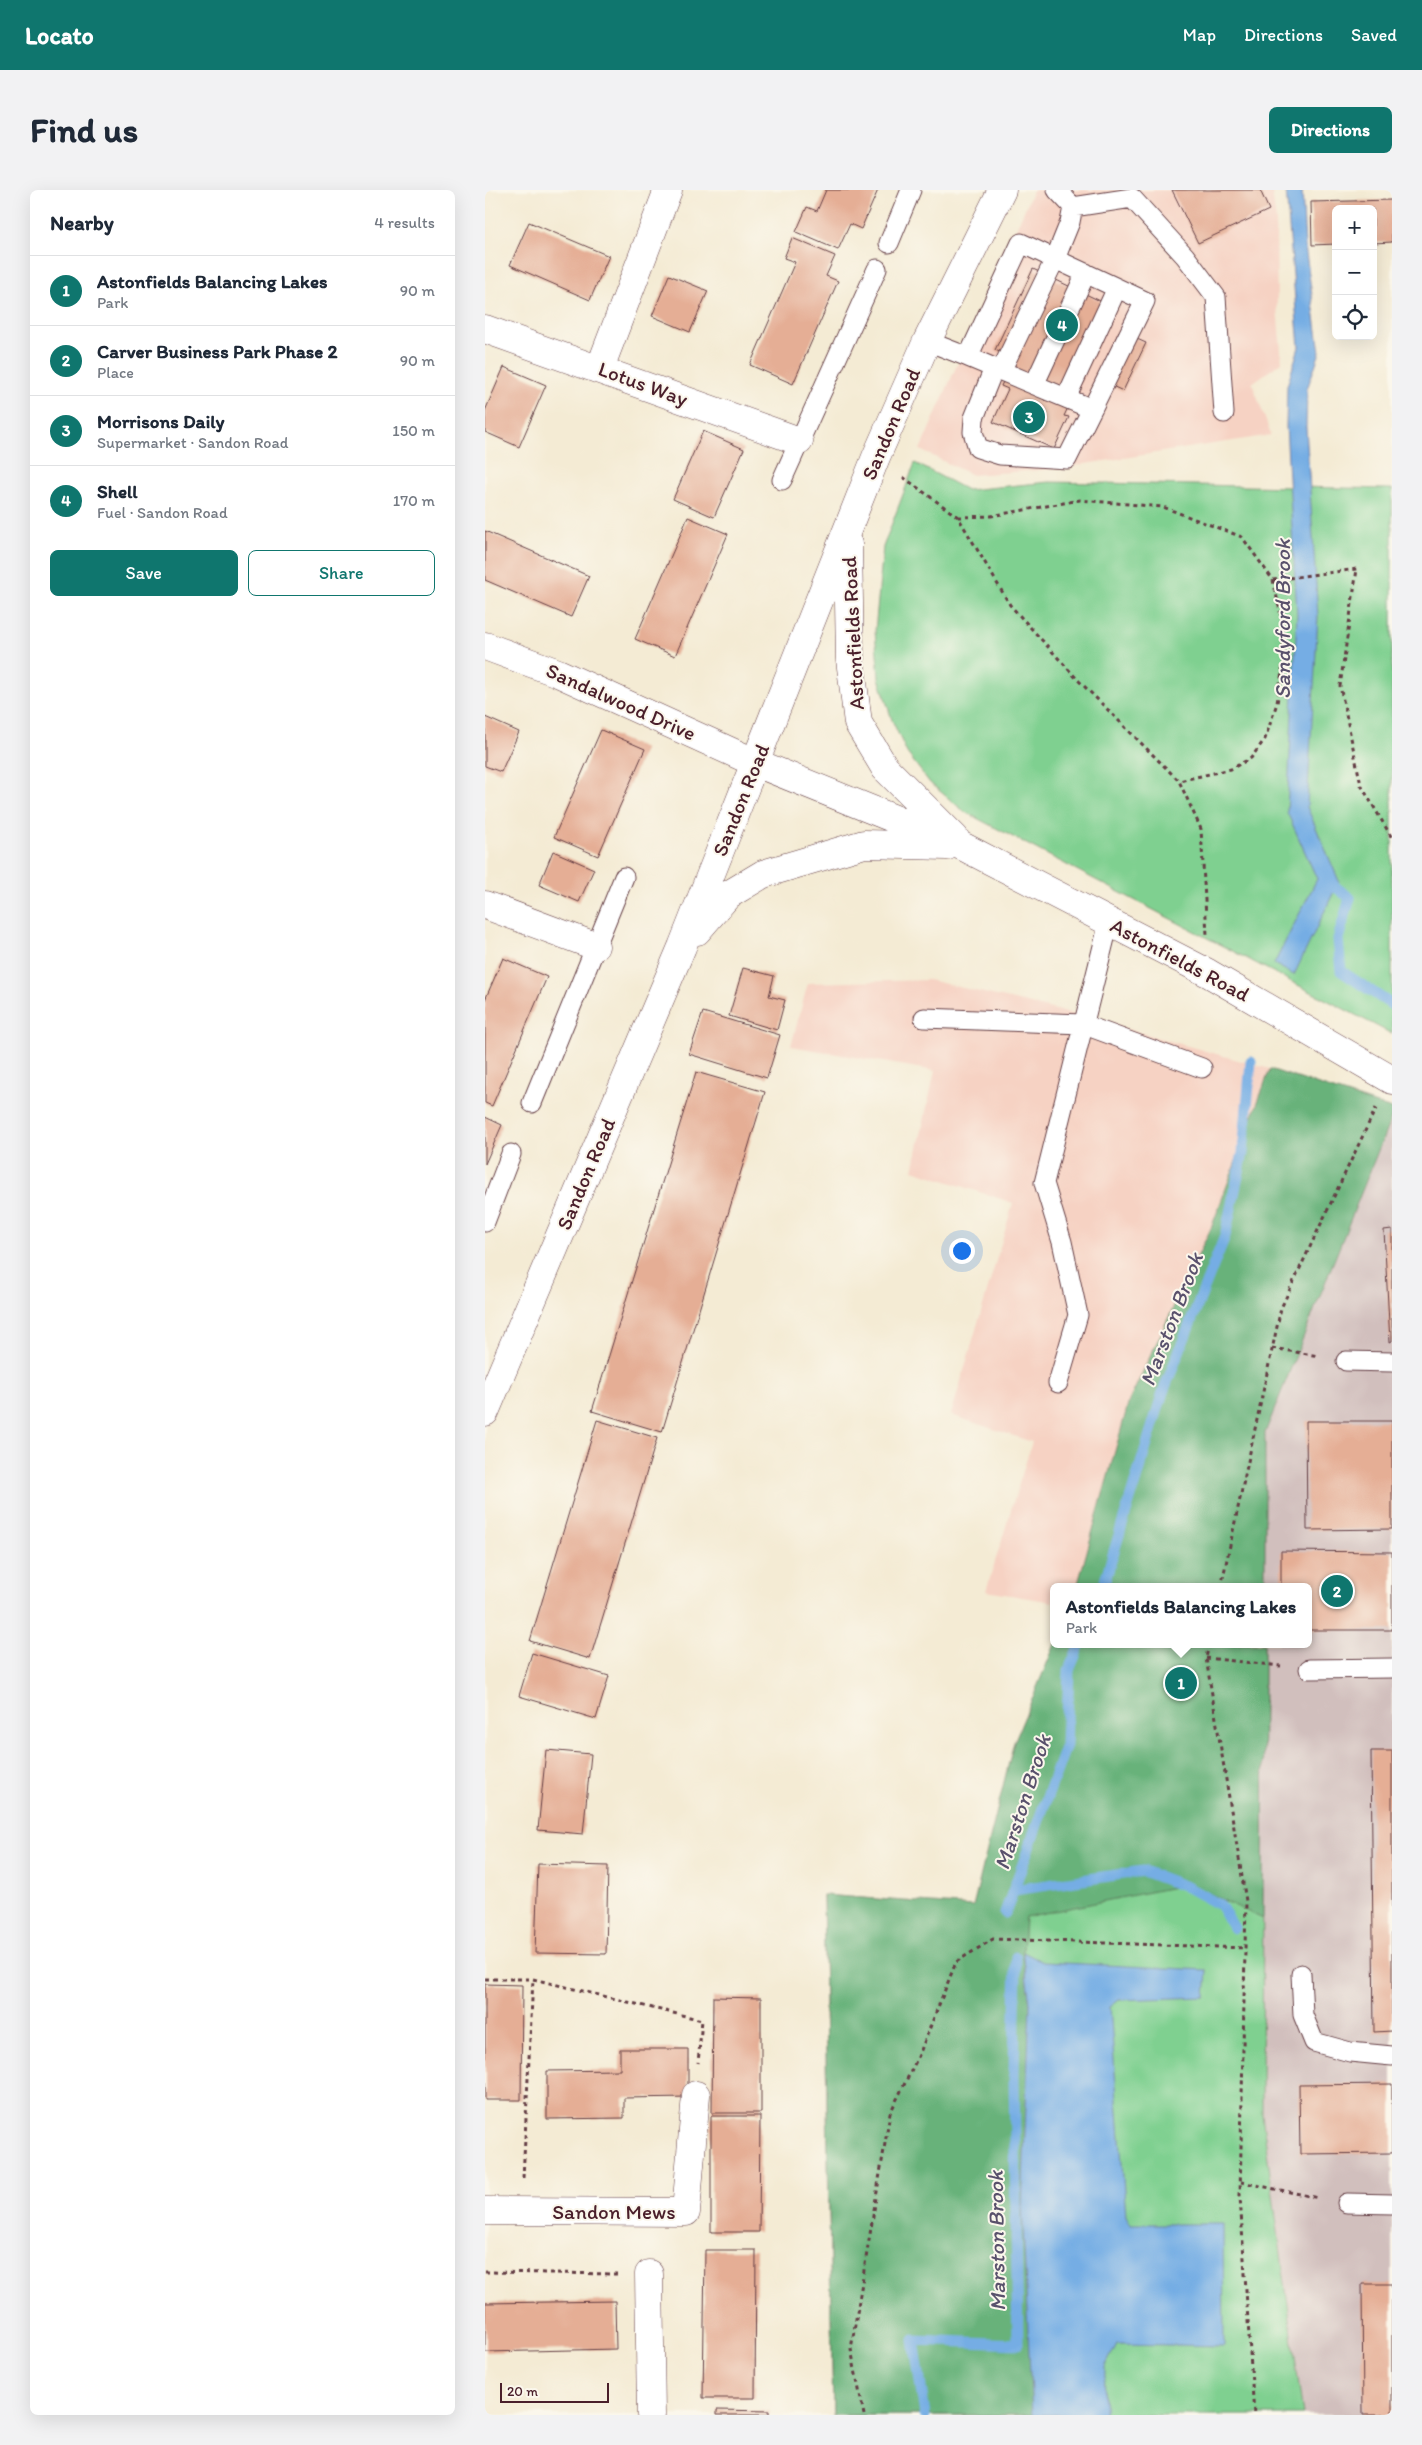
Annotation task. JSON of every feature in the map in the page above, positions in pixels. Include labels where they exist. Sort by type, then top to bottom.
[{"type":"street","points":[[600,368],[668,190]]},
{"type":"street","name":"Sandon Road","points":[[485,1412],[682,947],[876,457],[927,341],[1002,190]]},
{"type":"street","name":"Lotus Way","points":[[485,329],[600,368],[799,441]]},
{"type":"street","name":"Astonfields Road","points":[[848,530],[850,659],[858,723],[885,768],[964,847]]},
{"type":"street","name":"Sandalwood Drive","points":[[485,646],[558,673],[756,763]]},
{"type":"street","name":"Astonfields Road","points":[[756,763],[964,847],[1208,973],[1388,1078]]},
{"type":"street","name":"Astonfields Road","points":[[682,947],[728,895],[763,874],[864,844],[964,847]]},
{"type":"street","points":[[485,905],[595,946]]},
{"type":"street","name":"Sandon Mews","points":[[485,2211],[686,2212],[696,2095]]},
{"type":"street","points":[[649,2274],[651,2415]]},
{"type":"lane","points":[[889,242],[911,190]]},
{"type":"lane","points":[[1057,190],[1073,207]]},
{"type":"lane","points":[[1073,207],[1133,198],[1185,256],[1216,297],[1224,413]]},
{"type":"lane","points":[[968,357],[1021,243],[1055,259],[1086,273],[1145,302],[1067,459],[1000,456],[978,448],[973,432],[974,418],[1055,259],[1070,222],[1073,207]]},
{"type":"lane","points":[[782,480],[877,269]]},
{"type":"lane","points":[[1034,385],[1086,273]]},
{"type":"lane","points":[[1066,398],[1117,288]]},
{"type":"lane","points":[[927,341],[1092,410]]},
{"type":"lane","points":[[532,1103],[624,877]]},
{"type":"lane","points":[[1058,1383],[1078,1315],[1062,1242],[1044,1183],[1082,1024],[1109,922]]},
{"type":"lane","points":[[924,1018],[1082,1024],[1202,1068]]},
{"type":"lane","points":[[485,1222],[511,1154]]},
{"type":"lane","points":[[1347,1361],[1392,1362]]},
{"type":"lane","points":[[1309,1669],[1392,1668]]},
{"type":"lane","points":[[1301,1974],[1303,2015],[1314,2042],[1350,2052],[1392,2056]]},
{"type":"lane","points":[[1347,2203],[1392,2204]]},
{"type":"path","points":[[876,457],[958,517],[1010,605],[1079,680],[1179,781],[1201,829],[1208,973]]},
{"type":"path","points":[[958,517],[991,516],[1080,500],[1163,507],[1242,537],[1273,580],[1282,620],[1283,659],[1277,703],[1265,739],[1251,758],[1231,769],[1179,781]]},
{"type":"path","points":[[1273,580],[1357,569],[1340,686],[1361,785],[1392,838]]},
{"type":"path","points":[[1222,1583],[1281,1308],[1375,1111],[1388,1078]]},
{"type":"path","points":[[1272,1348],[1347,1361]]},
{"type":"path","points":[[1208,1648],[1206,1658],[1246,1901],[1241,2182],[1254,2415]]},
{"type":"path","points":[[1206,1658],[1309,1669]]},
{"type":"path","points":[[864,2415],[851,2349],[890,2113],[919,2054],[957,1962],[993,1939],[1246,1948]]},
{"type":"path","points":[[485,1978],[533,1979],[702,2020],[696,2095]]},
{"type":"path","points":[[521,2212],[533,1979]]},
{"type":"path","points":[[1241,2182],[1347,2203]]},
{"type":"path","points":[[485,2272],[649,2274]]},
{"type":"shaded area","points":[[1033,190],[1272,190],[1276,221],[1277,308],[1282,362],[1252,383],[1271,435],[1053,469],[972,475],[920,450]]},
{"type":"shaded area","points":[[929,980],[1077,1015],[1270,1069],[1212,1226],[1129,1401],[1078,1583],[1050,1583],[1050,1602],[986,1591],[1032,1442],[951,1415],[1013,1203],[913,1170],[935,1071],[791,1046],[808,983]]},
{"type":"shaded area","points":[[1392,1116],[1392,2415],[1303,2415],[1262,2115],[1264,1648],[1312,1648],[1312,1583],[1265,1583],[1265,1433]]},
{"type":"green space","points":[[915,463],[967,490],[1049,482],[1392,489],[1392,1034],[965,812],[930,783],[907,753],[892,720],[879,678],[875,631],[883,547]]},
{"type":"green space","points":[[1270,1069],[1392,1109],[1392,1116],[1265,1433],[1265,1583],[1078,1583],[1129,1401],[1212,1226]]},
{"type":"green space","points":[[1053,1648],[1264,1648],[1263,1919],[1189,1884],[1025,1917],[1023,1952],[1030,2004],[1033,2415],[833,2415],[823,1895],[973,1906],[1014,1742]]},
{"type":"green space","points":[[1260,1648],[1264,1648],[1262,2115],[1303,2415],[833,2415],[823,1895],[973,1907]]},
{"type":"water","points":[[1286,190],[1302,190],[1305,246],[1320,352],[1307,389],[1306,427],[1318,616],[1307,807],[1339,881],[1294,975],[1274,964],[1317,879],[1287,812],[1297,615],[1286,426],[1287,386],[1299,347]]},
{"type":"water","points":[[1023,1952],[1043,1962],[1207,1970],[1205,1997],[1119,2000],[1110,2007],[1126,2216],[1131,2224],[1223,2224],[1224,2346],[1117,2344],[1105,2367],[1104,2415],[1032,2415],[1022,2207],[1030,2004]]},
{"type":"building","points":[[826,190],[878,190],[861,229],[850,224],[838,250],[796,232],[807,207],[817,211]]},
{"type":"building","points":[[1172,190],[1260,190],[1269,210],[1198,243]]},
{"type":"building","points":[[1392,200],[1392,242],[1377,243],[1377,205],[1332,205],[1332,244],[1312,245],[1311,202]]},
{"type":"building","points":[[529,222],[609,256],[590,300],[510,265]]},
{"type":"building","points":[[792,238],[835,256],[826,276],[838,281],[793,384],[750,365],[795,262],[784,258]]},
{"type":"building","points":[[1033,269],[1115,308],[1064,416],[1069,417],[1054,449],[993,422],[1008,389],[1001,386],[1014,358],[995,350]]},
{"type":"building","points":[[669,275],[708,291],[690,332],[652,316]]},
{"type":"building","points":[[1119,331],[1146,343],[1123,391],[1097,379]]},
{"type":"building","points":[[504,367],[546,385],[519,447],[485,432],[485,411]]},
{"type":"building","points":[[703,431],[744,449],[714,517],[673,499]]},
{"type":"building","points":[[688,517],[728,534],[675,656],[635,639]]},
{"type":"building","points":[[485,531],[589,576],[571,617],[485,580]]},
{"type":"building","points":[[485,717],[519,732],[501,772],[485,766]]},
{"type":"building","points":[[601,730],[645,749],[598,856],[554,837]]},
{"type":"building","points":[[553,851],[594,869],[579,902],[539,885]]},
{"type":"building","points":[[503,958],[547,977],[492,1106],[485,1103],[485,1000]]},
{"type":"building","points":[[743,968],[774,976],[769,996],[785,1000],[777,1030],[729,1016]]},
{"type":"building","points":[[703,1012],[780,1035],[767,1078],[689,1054]]},
{"type":"building","points":[[696,1072],[765,1092],[662,1432],[592,1411]]},
{"type":"building","points":[[485,1117],[502,1125],[485,1164]]},
{"type":"building","points":[[1392,1229],[1392,1341],[1390,1342],[1384,1230]]},
{"type":"building","points":[[597,1420],[657,1438],[590,1659],[530,1641]]},
{"type":"building","points":[[1306,1421],[1392,1421],[1392,1529],[1307,1530]]},
{"type":"building","points":[[1281,1551],[1392,1552],[1392,1630],[1312,1630],[1312,1583],[1281,1583]]},
{"type":"building","points":[[532,1653],[609,1676],[596,1719],[519,1696]]},
{"type":"building","points":[[546,1750],[591,1754],[583,1834],[538,1830]]},
{"type":"building","points":[[1371,1751],[1392,1751],[1392,2031],[1374,2032]]},
{"type":"building","points":[[538,1864],[608,1866],[606,1954],[535,1953]]},
{"type":"building","points":[[485,1984],[522,1985],[521,2100],[485,2100]]},
{"type":"building","points":[[713,1997],[761,1998],[761,2113],[712,2113]]},
{"type":"building","points":[[620,2049],[688,2049],[688,2097],[624,2098],[624,2118],[547,2119],[547,2071],[620,2070]]},
{"type":"building","points":[[1392,2084],[1392,2153],[1300,2154],[1299,2085]]},
{"type":"building","points":[[711,2116],[760,2116],[759,2232],[711,2232]]},
{"type":"building","points":[[705,2250],[756,2250],[755,2398],[703,2398]]},
{"type":"building","points":[[1362,2284],[1392,2284],[1392,2415],[1363,2415]]},
{"type":"building","points":[[615,2301],[616,2349],[485,2352],[485,2303]]},
{"type":"building","points":[[717,2410],[769,2411],[769,2415],[717,2415]]},
{"type":"waterway","name":"Sandyford Brook","points":[[1327,877],[1329,882],[1350,898],[1338,939],[1341,971],[1392,1005]]},
{"type":"waterway","name":"Marston Brook","points":[[1104,1583],[1163,1392],[1225,1236],[1243,1153],[1251,1062]]},
{"type":"waterway","name":"Marston Brook","points":[[1005,1913],[1066,1745],[1069,1670],[1078,1648]]},
{"type":"waterway","points":[[1014,1890],[1143,1871],[1189,1888],[1220,1905],[1234,1928]]},
{"type":"waterway","name":"Marston Brook","points":[[925,2415],[914,2340],[1018,2344],[1014,2076],[1016,1957]]},
{"type":"place","name":"Shell","points":[[1062,325]]},
{"type":"place","name":"Morrisons Daily","points":[[1029,417]]},
{"type":"place","name":"Carver Business Park Phase 2","points":[[1337,1591]]},
{"type":"place","name":"Astonfields Balancing Lakes","points":[[1181,1683]]}]
